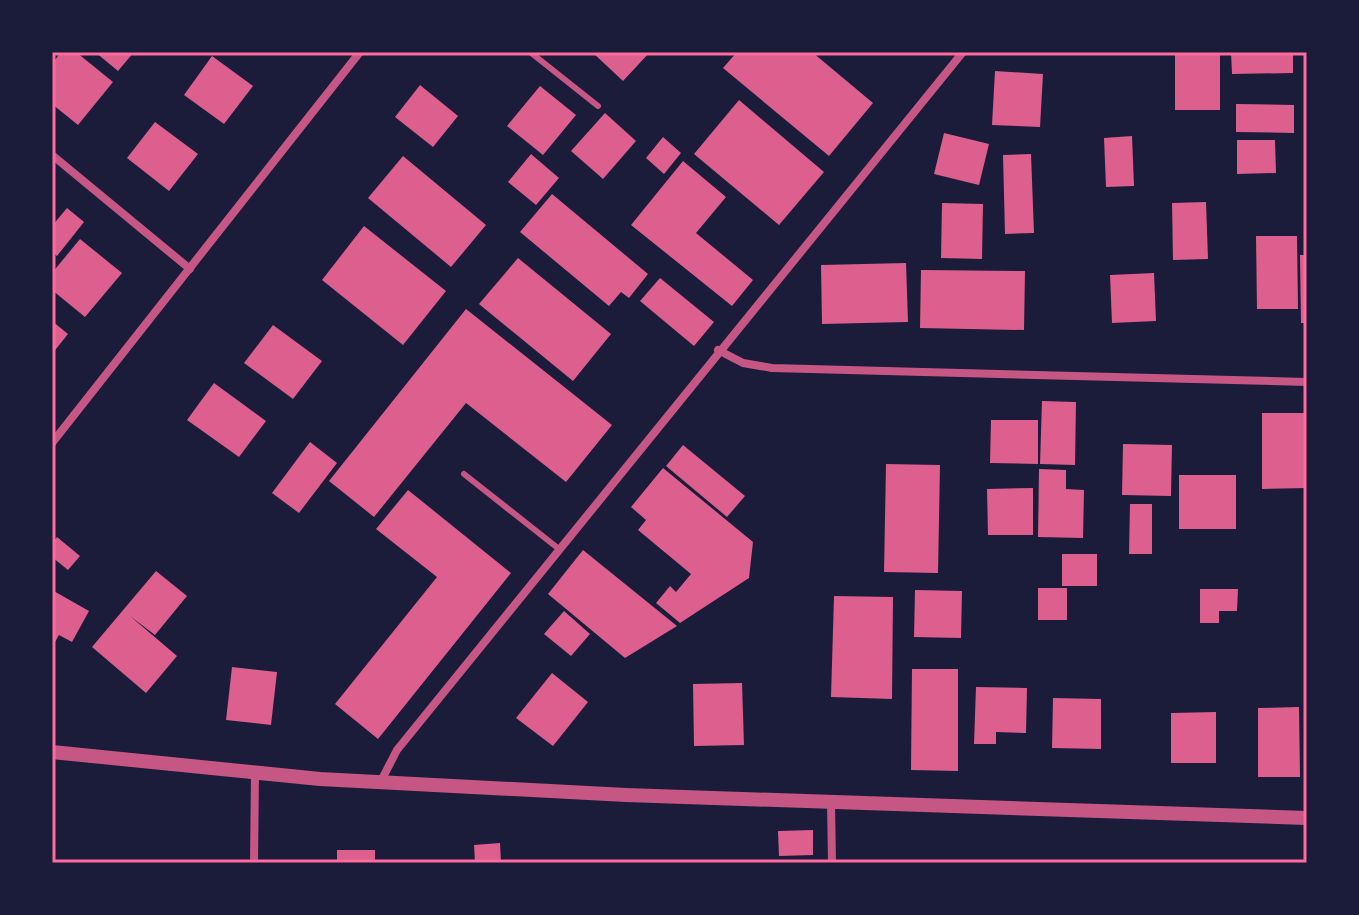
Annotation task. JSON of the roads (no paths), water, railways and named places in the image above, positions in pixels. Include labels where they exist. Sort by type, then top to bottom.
[{"type":"street","points":[[52,443],[360,52]]},
{"type":"street","points":[[381,781],[384,769],[397,750],[718,350],[963,52]]},
{"type":"street","points":[[52,155],[190,269]]},
{"type":"street","points":[[718,350],[743,363],[772,368],[1307,382]]},
{"type":"street","points":[[52,752],[255,773],[381,781],[831,803],[1307,818]]},
{"type":"street","points":[[254,863],[255,773]]},
{"type":"street","points":[[831,803],[832,863]]},
{"type":"lane","points":[[530,52],[598,106]]},
{"type":"lane","points":[[464,474],[559,549]]}]
